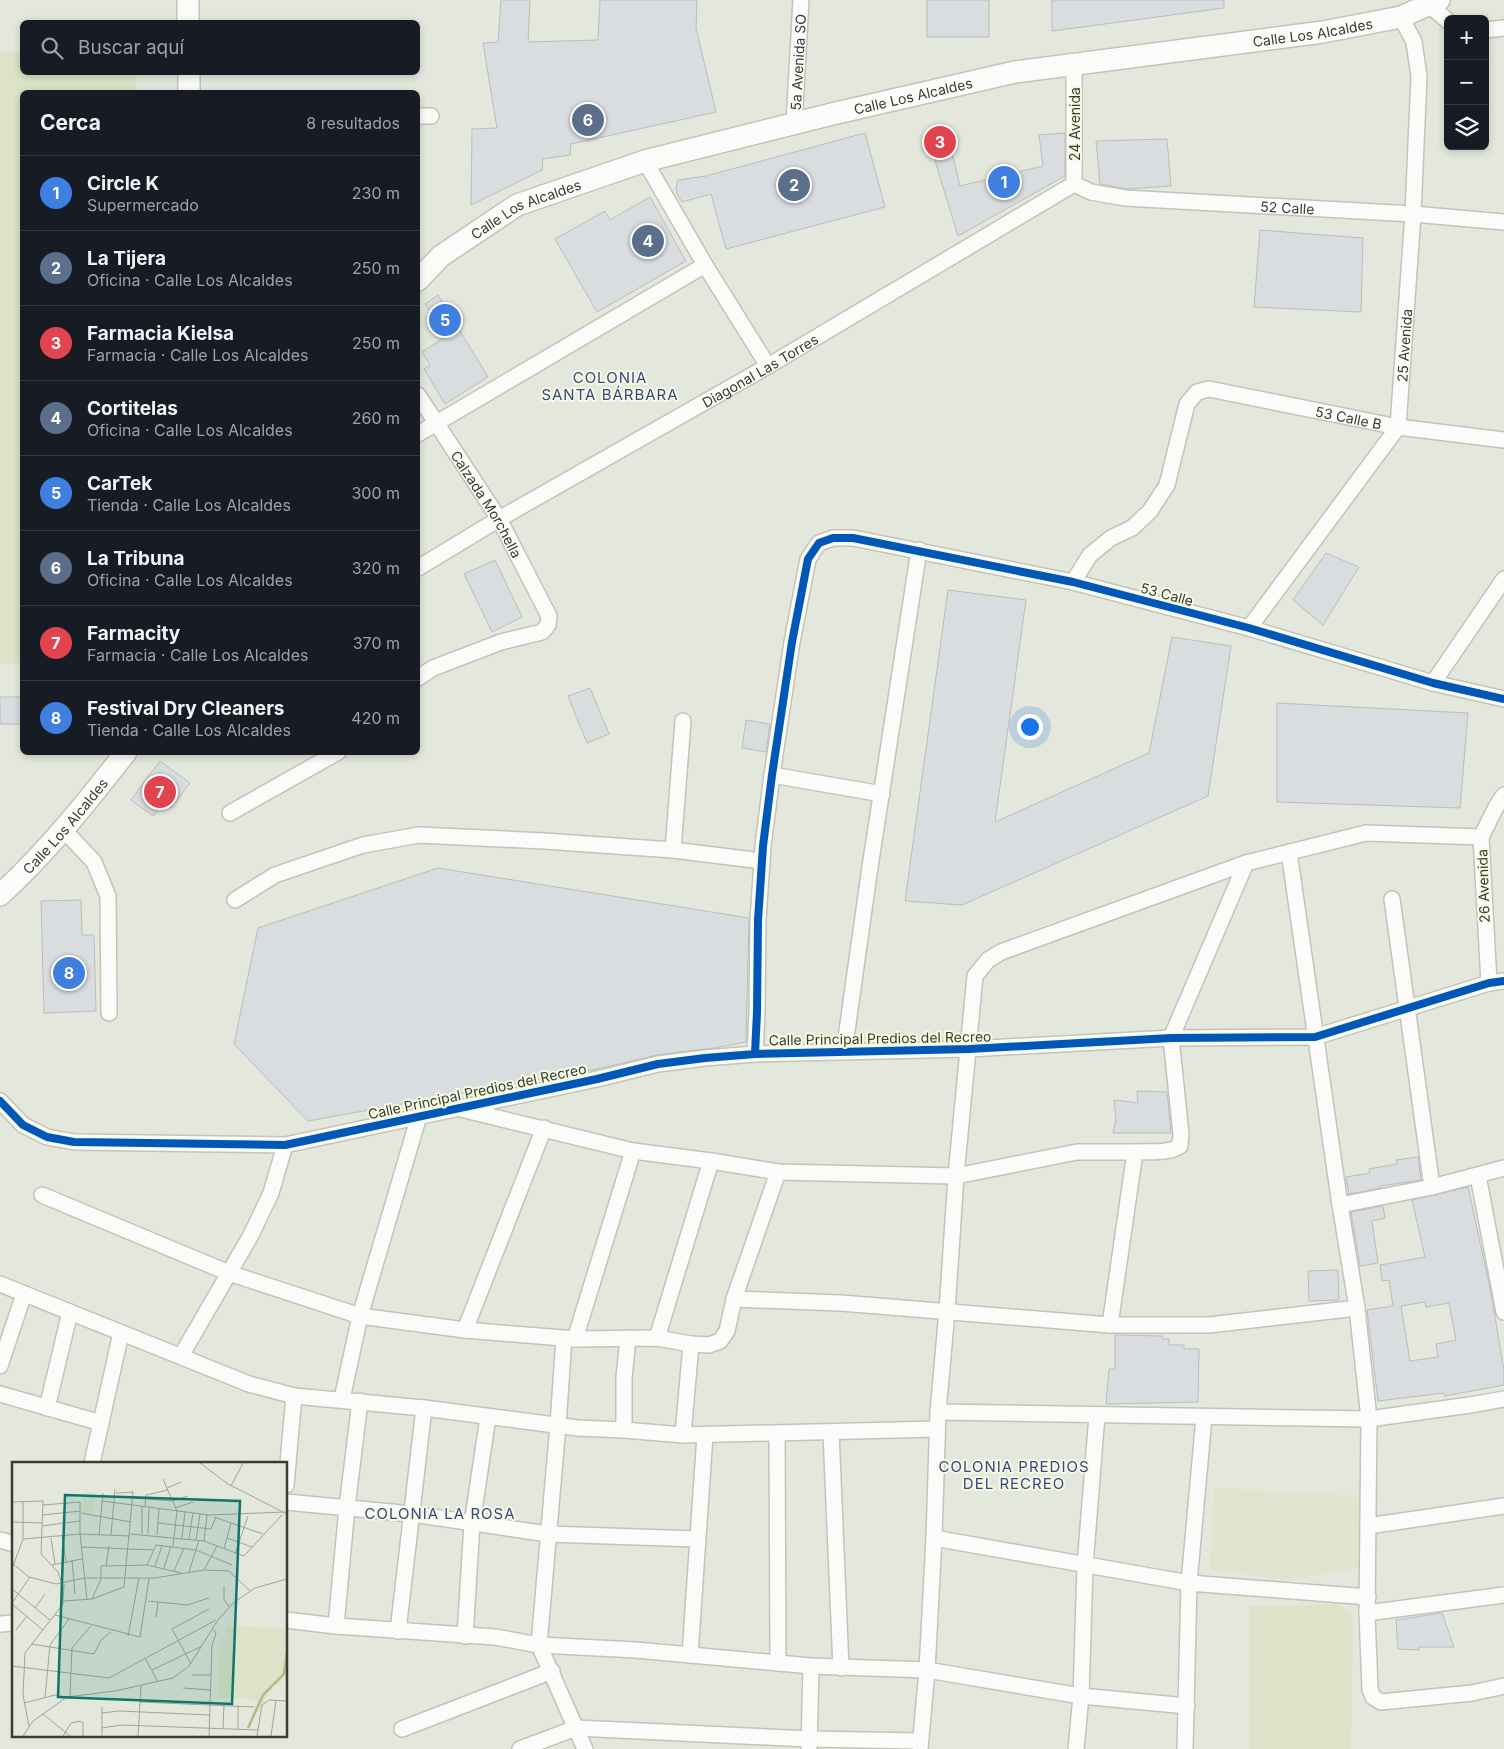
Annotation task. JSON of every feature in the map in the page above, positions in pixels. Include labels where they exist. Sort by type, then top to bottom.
[{"type":"main road","points":[[188,0],[188,20]]},
{"type":"main road","name":"Calle Los Alcaldes","points":[[420,278],[441,256],[517,205],[645,161],[1014,72],[1323,32],[1401,17],[1434,3]]},
{"type":"main road","points":[[189,75],[189,90]]},
{"type":"main road","name":"Calle Los Alcaldes","points":[[0,895],[27,871],[124,755]]},
{"type":"street","name":"5a Avenida SO","points":[[794,124],[801,0]]},
{"type":"street","points":[[1434,3],[1444,16]]},
{"type":"street","name":"25 Avenida","points":[[1398,428],[1413,214],[1420,76],[1414,42],[1401,17]]},
{"type":"street","points":[[1489,30],[1504,28]]},
{"type":"street","name":"24 Avenida","points":[[1074,65],[1074,184]]},
{"type":"street","points":[[645,161],[705,265],[768,366]]},
{"type":"street","name":"52 Calle","points":[[1074,184],[1091,192],[1125,198],[1413,214],[1504,222]]},
{"type":"street","name":"Diagonal Las Torres","points":[[420,567],[499,519],[768,366],[1074,184]]},
{"type":"street","points":[[420,433],[705,265]]},
{"type":"street","name":"53 Calle B","points":[[1073,582],[1090,556],[1111,538],[1132,528],[1150,511],[1167,485],[1187,404],[1197,392],[1209,388],[1398,428],[1504,440]]},
{"type":"street","name":"Calzada Morchella","points":[[420,398],[499,519],[549,616],[548,625],[542,632],[501,642],[433,668],[420,677]]},
{"type":"street","points":[[1248,628],[1398,428]]},
{"type":"street","name":"53 Calle","points":[[772,775],[792,642],[808,559],[819,543],[833,538],[853,538],[919,550],[1073,582],[1248,628],[1433,683],[1504,699]]},
{"type":"street","points":[[844,1052],[870,867],[919,550]]},
{"type":"street","points":[[1433,683],[1504,579]]},
{"type":"street","points":[[673,850],[683,721]]},
{"type":"street","points":[[230,813],[333,755]]},
{"type":"street","points":[[755,1054],[758,920],[762,861],[772,775],[882,794]]},
{"type":"street","name":"26 Avenida","points":[[1489,983],[1481,837],[1504,795]]},
{"type":"street","points":[[63,829],[94,862],[108,896],[109,1013]]},
{"type":"street","points":[[520,1749],[576,1728],[809,1744],[920,1745],[927,1670],[938,1412],[956,1176],[975,976],[988,960],[1001,952],[1246,863],[1366,833],[1481,837]]},
{"type":"street","points":[[235,900],[275,875],[363,845],[419,836],[544,841],[673,850],[762,861]]},
{"type":"street","points":[[1289,852],[1340,1205],[1357,1308],[1369,1419],[1367,1613],[1370,1689],[1373,1697],[1381,1702],[1472,1693],[1504,1686]]},
{"type":"street","points":[[457,1108],[633,1151],[778,1172],[956,1176],[1077,1152],[1135,1152],[1175,1149],[1180,1146],[1181,1134],[1171,1038],[1246,863]]},
{"type":"street","points":[[1392,898],[1432,1187]]},
{"type":"street","name":"Calle Principal Predios del Recreo","points":[[0,1101],[23,1125],[47,1137],[74,1142],[285,1145],[658,1064],[755,1054],[969,1050],[1171,1038],[1315,1037],[1489,983],[1504,981]]},
{"type":"street","points":[[342,1400],[360,1316],[419,1116]]},
{"type":"street","points":[[465,1330],[544,1128]]},
{"type":"street","points":[[181,1356],[218,1289],[229,1273],[271,1194],[285,1145]]},
{"type":"street","points":[[585,1749],[539,1645],[558,1424],[570,1338],[633,1151]]},
{"type":"street","points":[[1110,1325],[1135,1152]]},
{"type":"street","points":[[657,1338],[711,1161]]},
{"type":"street","points":[[1340,1205],[1432,1187],[1504,1168]]},
{"type":"street","points":[[42,1196],[229,1273],[360,1316],[465,1330],[570,1338],[657,1338],[709,1345],[720,1341],[727,1330],[734,1299],[778,1172]]},
{"type":"street","points":[[1478,1176],[1504,1312]]},
{"type":"street","points":[[0,1284],[249,1384],[294,1396],[424,1408],[578,1428],[683,1435],[938,1429]]},
{"type":"street","points":[[0,1366],[6,1331],[24,1294]]},
{"type":"street","points":[[734,1299],[842,1303],[1110,1325],[1209,1324],[1357,1308]]},
{"type":"street","points":[[48,1408],[70,1312]]},
{"type":"street","points":[[92,1462],[121,1333]]},
{"type":"street","points":[[624,1430],[624,1378],[628,1338]]},
{"type":"street","points":[[683,1435],[692,1344]]},
{"type":"street","points":[[0,1394],[101,1423]]},
{"type":"street","points":[[288,1463],[294,1396]]},
{"type":"street","points":[[938,1412],[1369,1419],[1504,1399]]},
{"type":"street","points":[[336,1626],[347,1507],[360,1402]]},
{"type":"street","points":[[398,1631],[424,1408]]},
{"type":"street","points":[[1076,1749],[1081,1696],[1085,1566],[1097,1415]]},
{"type":"street","points":[[465,1636],[472,1524],[488,1417]]},
{"type":"street","points":[[1185,1749],[1190,1583],[1204,1417]]},
{"type":"street","points":[[831,1432],[841,1668]]},
{"type":"street","points":[[777,1434],[778,1663]]},
{"type":"street","points":[[690,1655],[705,1435]]},
{"type":"street","points":[[288,1502],[412,1514],[548,1534],[698,1538]]},
{"type":"street","points":[[1368,1526],[1504,1506]]},
{"type":"street","points":[[934,1538],[1190,1583],[1368,1597]]},
{"type":"street","points":[[1367,1613],[1504,1595]]},
{"type":"street","points":[[288,1620],[336,1626],[495,1637],[539,1645],[841,1668],[927,1670],[1081,1696],[1187,1706]]},
{"type":"street","points":[[809,1744],[811,1666]]},
{"type":"street","points":[[402,1729],[552,1671]]},
{"type":"shaded area","points":[[0,52],[20,53],[20,75],[136,75],[136,90],[20,90],[20,663],[0,664]]},
{"type":"shaded area","points":[[1214,1488],[1359,1496],[1360,1568],[1289,1580],[1210,1569]]},
{"type":"shaded area","points":[[1339,1604],[1353,1617],[1351,1749],[1249,1749],[1249,1607]]},
{"type":"building","points":[[501,0],[530,0],[528,42],[598,40],[600,0],[697,0],[696,28],[716,112],[571,144],[570,155],[543,159],[542,170],[471,205],[472,129],[497,128],[483,43],[498,42]]},
{"type":"building","points":[[927,0],[989,0],[989,37],[927,37]]},
{"type":"building","points":[[1052,0],[1224,0],[1224,8],[1052,31]]},
{"type":"building","points":[[947,132],[960,186],[1043,166],[1039,135],[1065,133],[1065,176],[958,236],[928,138]]},
{"type":"building","points":[[865,133],[885,207],[726,249],[711,194],[682,202],[677,194],[678,180],[706,176]]},
{"type":"building","points":[[1167,139],[1171,186],[1127,189],[1100,184],[1096,141]]},
{"type":"building","points":[[650,197],[686,261],[597,312],[555,239],[605,211],[610,220]]},
{"type":"building","points":[[1260,230],[1363,238],[1361,312],[1254,307]]},
{"type":"building","points":[[438,295],[488,377],[445,404],[424,369],[430,365],[422,352],[447,336],[425,304]]},
{"type":"building","points":[[1326,553],[1359,567],[1323,625],[1293,600]]},
{"type":"building","points":[[495,560],[522,617],[492,632],[464,574]]},
{"type":"building","points":[[948,590],[1026,600],[995,822],[1149,753],[1172,637],[1231,646],[1208,796],[962,905],[905,901]]},
{"type":"building","points":[[590,688],[609,734],[587,743],[568,696]]},
{"type":"building","points":[[0,697],[20,697],[20,724],[0,724]]},
{"type":"building","points":[[1277,703],[1468,713],[1460,808],[1277,802]]},
{"type":"building","points":[[746,720],[770,724],[766,752],[742,748]]},
{"type":"building","points":[[160,761],[190,783],[171,808],[163,803],[153,816],[131,800]]},
{"type":"building","points":[[438,868],[749,918],[746,1042],[657,1055],[602,1068],[308,1121],[234,1044],[258,928]]},
{"type":"building","points":[[81,900],[82,935],[94,935],[96,1011],[44,1013],[41,901]]},
{"type":"building","points":[[1137,1091],[1167,1092],[1171,1133],[1113,1133],[1116,1120],[1114,1100],[1138,1103]]},
{"type":"building","points":[[1418,1157],[1421,1180],[1380,1186],[1380,1188],[1349,1194],[1346,1177],[1370,1173],[1369,1169],[1397,1164],[1396,1160]]},
{"type":"building","points":[[1468,1187],[1491,1293],[1504,1371],[1504,1385],[1445,1396],[1444,1393],[1378,1401],[1367,1310],[1393,1306],[1389,1280],[1382,1281],[1380,1265],[1425,1257],[1412,1200]],"holes":[[[1425,1302],[1426,1307],[1449,1303],[1456,1340],[1436,1344],[1438,1357],[1410,1361],[1401,1306]]]},
{"type":"building","points":[[1383,1206],[1385,1218],[1372,1221],[1378,1263],[1360,1266],[1351,1212]]},
{"type":"building","points":[[1338,1270],[1339,1300],[1309,1301],[1308,1271]]},
{"type":"building","points":[[1115,1335],[1162,1336],[1162,1339],[1169,1339],[1169,1345],[1184,1345],[1184,1349],[1199,1349],[1198,1402],[1106,1404],[1109,1369],[1115,1369]]},
{"type":"building","points":[[1442,1613],[1454,1647],[1419,1647],[1419,1650],[1398,1649],[1396,1620]]},
{"type":"cycle path","points":[[755,1054],[758,920],[763,846],[792,642],[808,559],[819,543],[833,538],[853,538],[1073,582],[1249,628],[1433,683],[1504,699]]},
{"type":"cycle path","points":[[0,1101],[23,1125],[47,1137],[74,1142],[285,1145],[597,1079],[658,1064],[755,1054],[969,1049],[1171,1038],[1315,1037],[1489,983],[1504,981]]},
{"type":"place","name":"La Tribuna","points":[[588,120]]},
{"type":"place","name":"Farmacia Kielsa","points":[[940,142]]},
{"type":"place","name":"Circle K","points":[[1004,182]]},
{"type":"place","name":"La Tijera","points":[[794,185]]},
{"type":"place","name":"Cortitelas","points":[[648,241]]},
{"type":"place","name":"CarTek","points":[[445,320]]},
{"type":"place","name":"Farmacity","points":[[160,792]]},
{"type":"place","name":"Festival Dry Cleaners","points":[[69,973]]},
{"type":"district","name":"COLONIA SANTA BÁRBARA","points":[[610,386]]},
{"type":"district","name":"COLONIA PREDIOS DEL RECREO","points":[[1014,1474]]},
{"type":"district","name":"COLONIA LA ROSA","points":[[440,1513]]}]
